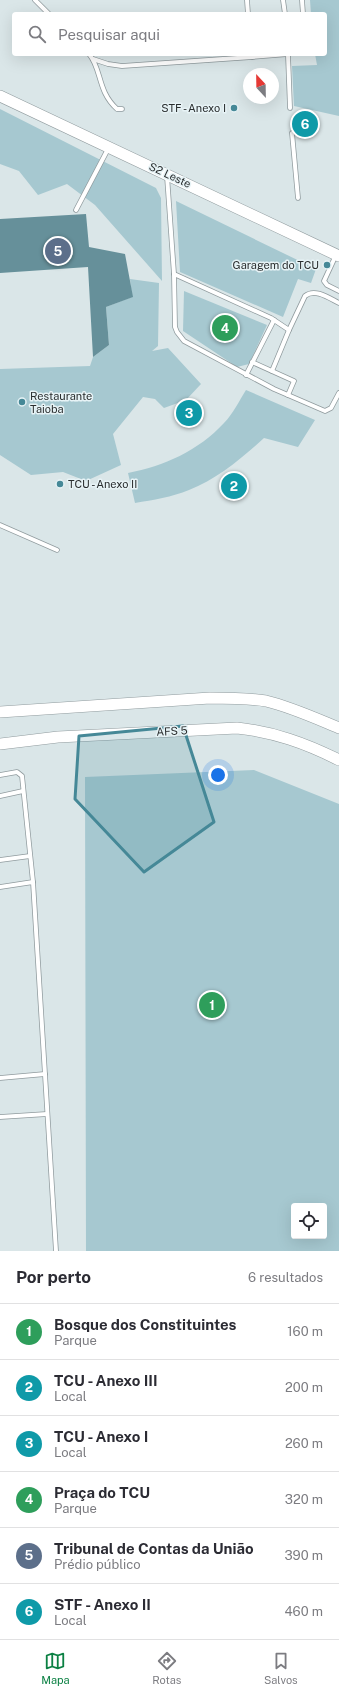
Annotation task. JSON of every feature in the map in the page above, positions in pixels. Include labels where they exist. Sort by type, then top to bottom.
[{"type":"main road","name":"S2 Leste","points":[[1,98],[167,173],[337,255]]},
{"type":"main road","points":[[0,712],[210,698],[241,698],[266,701],[301,711],[339,728]]},
{"type":"main road","name":"AFS 5","points":[[0,744],[58,737],[237,728],[261,730],[291,740],[339,760]]},
{"type":"lane","points":[[35,0],[47,12]]},
{"type":"lane","points":[[247,0],[248,12]]},
{"type":"lane","points":[[283,0],[284,12]]},
{"type":"lane","points":[[302,0],[303,12]]},
{"type":"lane","points":[[91,56],[93,59],[103,91],[109,102],[116,109],[122,109]]},
{"type":"lane","points":[[93,59],[108,64],[122,66],[252,56]]},
{"type":"lane","points":[[288,56],[290,108]]},
{"type":"lane","points":[[292,133],[298,198]]},
{"type":"lane","points":[[76,210],[109,146]]},
{"type":"lane","points":[[167,173],[174,274],[175,327],[180,336],[184,340],[246,375],[325,411],[331,408],[339,393]]},
{"type":"lane","points":[[337,255],[324,281],[327,285],[339,291]]},
{"type":"lane","points":[[174,274],[274,320],[289,330]]},
{"type":"lane","points":[[272,371],[305,296],[308,293],[314,292],[339,303]]},
{"type":"lane","points":[[246,375],[274,320]]},
{"type":"lane","points":[[252,362],[294,382],[288,395]]},
{"type":"lane","points":[[0,524],[57,550]]},
{"type":"lane","points":[[0,775],[20,773],[22,776],[32,882],[56,1251]]},
{"type":"lane","points":[[0,796],[23,791]]},
{"type":"lane","points":[[0,860],[30,856]]},
{"type":"lane","points":[[0,887],[32,882]]},
{"type":"lane","points":[[0,1078],[44,1074]]},
{"type":"lane","points":[[0,1118],[47,1114]]},
{"type":"highlighted area","points":[[183,726],[214,822],[144,872],[75,799],[79,736]]},
{"type":"shaded area","points":[[310,0],[339,0],[339,116],[294,106],[292,66],[317,65],[315,56],[327,56],[327,12],[311,12]]},
{"type":"shaded area","points":[[0,109],[156,188],[161,198],[162,281],[95,205],[67,184],[38,195],[19,171],[0,164]]},
{"type":"shaded area","points":[[176,201],[316,269],[311,283],[298,279],[283,317],[180,272]]},
{"type":"shaded area","points":[[86,214],[89,247],[125,254],[133,297],[106,307],[109,345],[93,357],[88,267],[0,273],[0,219]]},
{"type":"shaded area","points":[[130,279],[159,283],[158,346],[152,351],[168,348],[201,384],[186,400],[164,408],[155,399],[143,397],[113,434],[121,465],[86,481],[63,472],[31,475],[0,455],[0,369],[90,366],[93,357],[109,345],[106,307],[132,297]]},
{"type":"shaded area","points":[[184,291],[267,325],[249,364],[237,367],[183,331]]},
{"type":"shaded area","points":[[246,390],[315,420],[298,447],[264,438],[229,467],[209,480],[176,495],[135,503],[128,473],[155,466],[180,456],[203,442],[214,433],[233,412]]},
{"type":"shaded area","points":[[254,770],[339,804],[339,1251],[86,1251],[85,777]]},
{"type":"place","name":"STF - Anexo I","points":[[234,108]]},
{"type":"place","name":"STF - Anexo II","points":[[305,124]]},
{"type":"place","name":"Tribunal de Contas da União","points":[[58,251]]},
{"type":"place","name":"Garagem do TCU","points":[[327,265]]},
{"type":"place","name":"Praça do TCU","points":[[225,328]]},
{"type":"place","name":"Restaurante Taioba","points":[[22,402]]},
{"type":"place","name":"TCU - Anexo I","points":[[189,413]]},
{"type":"place","name":"TCU - Anexo II","points":[[60,484]]},
{"type":"place","name":"TCU - Anexo III","points":[[234,486]]},
{"type":"place","name":"Bosque dos Constituintes","points":[[212,1005]]}]
